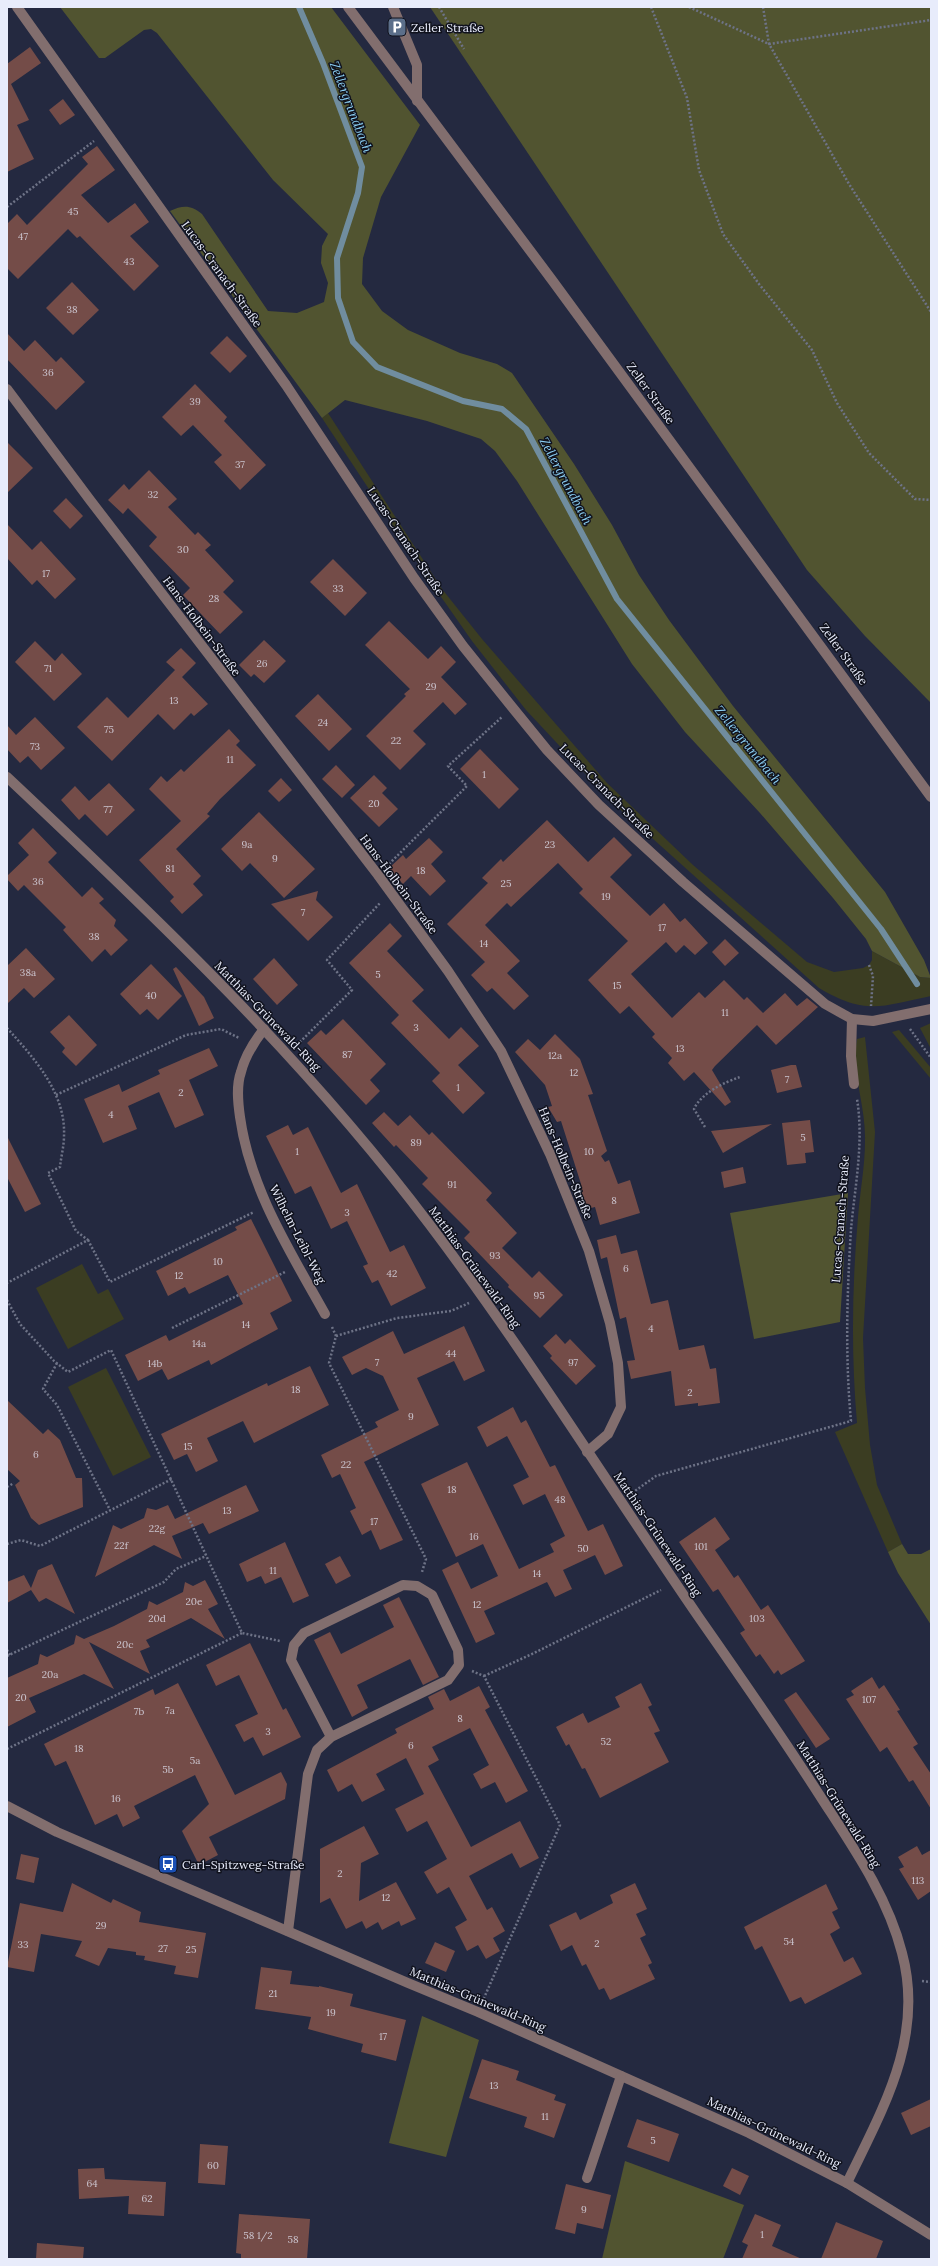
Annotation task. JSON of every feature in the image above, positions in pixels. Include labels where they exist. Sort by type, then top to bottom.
[{"type":"street","name":"Lucas-Cranach-Straße","points":[[17,7],[286,385],[418,584],[463,646],[547,750],[599,805],[802,987],[825,1004],[852,1019],[873,1021],[931,1009]]},
{"type":"street","name":"Zeller Straße","points":[[348,7],[580,318],[931,796]]},
{"type":"street","points":[[393,7],[417,65],[417,100]]},
{"type":"street","name":"Hans-Holbein-Straße","points":[[7,389],[390,893],[448,971],[501,1051],[550,1154],[589,1250],[610,1323],[618,1363],[621,1406],[608,1434],[587,1452]]},
{"type":"street","name":"Matthias-Grünewald-Ring","points":[[7,777],[153,914],[264,1029],[309,1077],[430,1224],[509,1335],[620,1501],[779,1733],[852,1846],[889,1914],[903,1955],[909,2014],[905,2042],[891,2092],[847,2183],[749,2133],[478,2012],[408,1984],[57,1832],[7,1806]]},
{"type":"street","points":[[852,1019],[851,1056],[854,1084]]},
{"type":"street","name":"Wilhelm-Leibl-Weg","points":[[264,1029],[252,1045],[240,1072],[238,1101],[244,1143],[266,1206],[325,1314]]},
{"type":"street","points":[[288,1931],[308,1774],[317,1750],[331,1736],[448,1680],[459,1665],[458,1650],[432,1595],[417,1586],[402,1585],[304,1634],[294,1645],[292,1660],[331,1736]]},
{"type":"street","points":[[586,2178],[621,2076]]},
{"type":"street","points":[[847,2183],[931,2235]]},
{"type":"path","points":[[439,7],[464,49]]},
{"type":"path","points":[[651,7],[687,98],[699,170],[723,234],[759,284],[812,350],[837,403],[869,453],[915,499],[931,500]]},
{"type":"path","points":[[689,7],[769,44],[931,20]]},
{"type":"path","points":[[763,7],[769,44],[849,184],[931,312]]},
{"type":"path","points":[[7,207],[105,132]]},
{"type":"path","points":[[402,851],[467,786],[448,766],[497,721]]},
{"type":"path","points":[[288,1055],[352,990],[327,960],[390,893]]},
{"type":"path","points":[[869,965],[873,976],[871,1006],[873,1021]]},
{"type":"path","points":[[905,1015],[910,1029],[931,1058]]},
{"type":"path","points":[[7,1028],[37,1061],[56,1095],[64,1136],[60,1167],[48,1173],[76,1231],[88,1240],[110,1282],[266,1206]]},
{"type":"path","points":[[56,1095],[186,1034],[221,1029],[252,1045]]},
{"type":"path","points":[[704,1127],[694,1109],[697,1102],[725,1082],[740,1077]]},
{"type":"path","name":"Lucas-Cranach-Straße","points":[[620,1501],[656,1476],[850,1421],[846,1335],[851,1229],[860,1132],[854,1084]]},
{"type":"path","points":[[7,1283],[88,1240]]},
{"type":"path","points":[[172,1328],[298,1266]]},
{"type":"path","points":[[7,1300],[20,1324],[57,1363],[68,1372],[111,1350],[242,1632]]},
{"type":"path","points":[[336,1336],[397,1318],[451,1311],[464,1306]]},
{"type":"path","points":[[325,1314],[336,1336],[329,1363],[426,1558],[417,1586]]},
{"type":"path","points":[[57,1363],[43,1389],[57,1405],[110,1510]]},
{"type":"path","points":[[7,1544],[21,1540],[40,1546],[172,1479]]},
{"type":"path","points":[[7,1487],[14,1483]]},
{"type":"path","points":[[7,1650],[8,1656],[164,1582],[176,1569],[206,1556]]},
{"type":"path","points":[[484,1676],[532,1654],[654,1593]]},
{"type":"path","points":[[7,1749],[242,1632],[294,1645]]},
{"type":"path","points":[[459,1665],[484,1676],[560,1825],[478,2012]]},
{"type":"green space","points":[[60,7],[331,7],[420,125],[381,197],[363,258],[362,284],[382,311],[408,330],[460,353],[497,364],[512,373],[574,464],[612,525],[639,575],[669,620],[733,706],[885,892],[924,960],[931,978],[920,977],[872,951],[866,939],[833,898],[760,813],[685,732],[632,664],[517,481],[495,451],[481,439],[427,421],[345,400],[322,418],[170,211],[187,207],[202,214],[268,311],[297,313],[324,302],[328,283],[321,263],[322,246],[328,234],[273,180],[157,33],[151,29],[144,30],[105,58],[99,58]]},
{"type":"green space","points":[[430,7],[931,7],[931,703],[865,636],[807,570]]},
{"type":"green space","points":[[328,413],[442,589],[482,639],[607,783],[693,865],[807,962],[834,972],[863,968],[869,965],[872,960],[872,951],[920,977],[931,978],[931,996],[899,1003],[874,1006],[849,1002],[835,997],[819,988],[613,803],[526,710],[472,641],[425,574],[322,418]]},
{"type":"green space","points":[[931,1023],[931,1049],[920,1028]]},
{"type":"green space","points":[[899,1030],[931,1068],[931,1079],[892,1032]]},
{"type":"green space","points":[[865,1037],[875,1132],[863,1338],[865,1388],[870,1445],[877,1485],[902,1544],[888,1552],[835,1432],[857,1423],[853,1346],[853,1294],[864,1160],[865,1128],[857,1077],[856,1052],[857,1039]]},
{"type":"green space","points":[[848,1193],[840,1322],[754,1339],[730,1213]]},
{"type":"green space","points":[[82,1264],[98,1294],[108,1289],[124,1319],[68,1349],[36,1288]]},
{"type":"green space","points":[[106,1368],[151,1457],[113,1476],[68,1387]]},
{"type":"green space","points":[[902,1544],[908,1554],[921,1554],[931,1549],[931,1625],[898,1573],[888,1552]]},
{"type":"green space","points":[[422,2016],[479,2040],[446,2157],[389,2143]]},
{"type":"green space","points":[[625,2161],[744,2205],[723,2259],[602,2259]]},
{"type":"building","points":[[30,47],[41,63],[11,84],[29,120],[17,125],[34,159],[7,172],[7,64]]},
{"type":"building","points":[[63,99],[75,115],[60,125],[49,110]]},
{"type":"building","points":[[97,146],[115,170],[81,195],[108,223],[135,203],[149,222],[130,236],[159,266],[134,291],[80,236],[77,238],[68,229],[18,279],[7,268],[7,224],[17,214],[27,225],[88,164],[82,157]]},
{"type":"building","points":[[72,282],[99,310],[73,335],[46,308]]},
{"type":"building","points":[[7,333],[24,351],[35,340],[56,362],[61,357],[85,382],[56,410],[7,359]]},
{"type":"building","points":[[227,336],[247,356],[230,373],[210,353]]},
{"type":"building","points":[[195,384],[227,417],[224,421],[266,465],[240,490],[214,462],[222,455],[193,425],[181,436],[162,417]]},
{"type":"building","points":[[7,442],[33,468],[7,493]]},
{"type":"building","points":[[149,470],[177,499],[168,507],[195,535],[198,532],[211,545],[205,550],[234,581],[223,592],[243,612],[220,634],[183,595],[190,588],[149,546],[157,537],[128,508],[123,514],[108,500],[124,484],[129,490]]},
{"type":"building","points":[[66,498],[83,516],[70,529],[53,511]]},
{"type":"building","points":[[7,524],[32,550],[41,541],[76,579],[55,599],[37,580],[32,585],[7,558]]},
{"type":"building","points":[[333,559],[367,593],[345,616],[310,582]]},
{"type":"building","points":[[389,621],[428,659],[441,646],[456,662],[441,677],[467,704],[455,715],[443,702],[413,731],[426,744],[400,770],[366,736],[406,696],[404,694],[410,689],[365,645]]},
{"type":"building","points":[[264,640],[286,661],[264,683],[254,674],[251,677],[239,665]]},
{"type":"building","points":[[35,641],[55,661],[62,653],[82,674],[54,701],[15,662]]},
{"type":"building","points":[[181,648],[196,663],[182,677],[208,704],[194,716],[191,713],[174,730],[158,714],[112,761],[77,727],[107,697],[128,718],[175,670],[166,662]]},
{"type":"building","points":[[318,694],[352,729],[329,751],[295,716]]},
{"type":"building","points":[[35,717],[65,748],[41,770],[28,756],[20,763],[7,749],[7,725],[16,735]]},
{"type":"building","points":[[229,729],[240,741],[236,745],[256,765],[220,799],[207,814],[210,816],[176,849],[201,876],[193,884],[203,895],[182,914],[170,901],[174,897],[139,860],[181,821],[149,789],[161,776],[167,782],[181,769],[184,772]]},
{"type":"building","points":[[480,749],[519,789],[499,809],[460,769]]},
{"type":"building","points":[[336,765],[355,785],[342,798],[322,779]]},
{"type":"building","points":[[374,775],[387,788],[382,793],[398,809],[379,827],[350,798]]},
{"type":"building","points":[[281,778],[292,790],[279,802],[268,791]]},
{"type":"building","points":[[109,783],[135,810],[107,836],[85,814],[79,820],[61,800],[75,786],[89,801]]},
{"type":"building","points":[[259,812],[315,869],[284,898],[250,863],[242,871],[221,849]]},
{"type":"building","points":[[547,820],[588,862],[614,837],[632,855],[610,877],[650,916],[664,903],[680,922],[685,918],[708,943],[695,955],[684,945],[676,953],[666,942],[631,974],[672,1018],[699,992],[705,998],[724,980],[744,1000],[747,997],[763,1013],[785,993],[797,1006],[807,998],[818,1007],[776,1045],[757,1025],[715,1066],[712,1070],[731,1102],[725,1106],[694,1072],[684,1081],[668,1063],[672,1058],[652,1037],[655,1034],[629,1006],[620,1014],[588,980],[628,941],[579,893],[583,889],[558,863],[511,907],[507,903],[485,925],[520,961],[507,973],[529,996],[514,1010],[492,988],[487,992],[471,975],[485,962],[447,924],[488,883],[482,878],[501,859],[503,862]]},
{"type":"building","points":[[33,828],[57,853],[48,862],[82,897],[92,887],[104,899],[99,903],[116,920],[114,926],[128,940],[111,956],[105,949],[92,962],[63,930],[66,927],[24,885],[18,891],[7,879],[7,876],[29,855],[18,843]]},
{"type":"building","points":[[429,838],[443,852],[431,864],[446,881],[430,896],[411,876],[403,884],[388,869],[403,855],[406,859]]},
{"type":"building","points":[[318,891],[316,900],[333,917],[308,941],[271,904]]},
{"type":"building","points":[[390,923],[402,936],[387,951],[424,990],[412,1001],[449,1039],[461,1027],[479,1046],[458,1065],[485,1093],[463,1114],[432,1081],[440,1073],[391,1023],[399,1015],[349,963]]},
{"type":"building","points":[[725,939],[739,953],[725,966],[712,952]]},
{"type":"building","points":[[26,948],[55,979],[34,998],[24,988],[7,1004],[7,966]]},
{"type":"building","points":[[274,958],[298,985],[277,1005],[253,979]]},
{"type":"building","points":[[151,964],[182,996],[158,1020],[147,1009],[140,1015],[120,994]]},
{"type":"building","points":[[176,967],[204,997],[214,1018],[199,1026],[173,969]]},
{"type":"building","points":[[69,1015],[97,1045],[76,1066],[62,1052],[65,1048],[50,1032]]},
{"type":"building","points":[[343,1019],[386,1064],[370,1080],[380,1091],[366,1105],[307,1043],[321,1030],[326,1035]]},
{"type":"building","points":[[555,1034],[580,1059],[593,1094],[588,1095],[607,1151],[601,1156],[605,1162],[609,1160],[618,1184],[630,1180],[640,1213],[600,1225],[595,1207],[587,1209],[579,1184],[581,1184],[561,1121],[557,1122],[548,1107],[552,1106],[545,1085],[515,1052],[528,1039],[540,1050]]},
{"type":"building","points":[[209,1048],[218,1066],[189,1080],[204,1115],[175,1128],[159,1092],[128,1106],[137,1129],[103,1143],[84,1099],[119,1084],[122,1092],[160,1074],[158,1070]]},
{"type":"building","points":[[796,1065],[802,1087],[777,1093],[771,1070]]},
{"type":"building","points":[[384,1112],[398,1126],[410,1115],[429,1135],[432,1132],[492,1193],[486,1200],[517,1233],[502,1248],[532,1278],[539,1271],[563,1295],[540,1318],[508,1287],[509,1285],[464,1238],[470,1232],[422,1184],[428,1178],[396,1145],[394,1147],[372,1123]]},
{"type":"building","points":[[810,1120],[814,1152],[805,1153],[806,1163],[787,1165],[782,1123]]},
{"type":"building","points":[[772,1124],[723,1153],[711,1131]]},
{"type":"building","points":[[288,1125],[293,1135],[308,1127],[341,1193],[357,1184],[390,1252],[404,1245],[426,1288],[391,1306],[378,1280],[372,1283],[363,1266],[368,1264],[347,1221],[331,1229],[311,1186],[295,1194],[266,1136]]},
{"type":"building","points":[[7,1136],[41,1204],[25,1212],[7,1177]]},
{"type":"building","points":[[743,1167],[746,1183],[724,1188],[721,1172]]},
{"type":"building","points":[[251,1219],[292,1301],[270,1313],[278,1329],[211,1365],[209,1360],[168,1380],[162,1369],[138,1381],[125,1355],[166,1335],[169,1341],[243,1304],[228,1275],[189,1294],[185,1287],[168,1296],[156,1271],[237,1230],[235,1227]]},
{"type":"building","points":[[616,1235],[621,1254],[637,1250],[651,1304],[668,1300],[679,1350],[704,1345],[710,1369],[716,1368],[720,1403],[698,1406],[698,1403],[675,1406],[671,1371],[631,1379],[627,1361],[635,1360],[626,1317],[620,1319],[607,1257],[601,1259],[597,1240]]},
{"type":"building","points":[[464,1326],[485,1371],[464,1381],[454,1361],[417,1378],[439,1425],[364,1462],[403,1540],[380,1550],[371,1530],[362,1535],[350,1511],[356,1508],[340,1474],[332,1478],[321,1455],[378,1427],[375,1422],[399,1410],[383,1376],[366,1368],[352,1375],[342,1357],[393,1331],[404,1354]]},
{"type":"building","points":[[556,1334],[565,1344],[570,1339],[596,1366],[576,1385],[550,1358],[552,1356],[543,1346]]},
{"type":"building","points":[[310,1366],[329,1405],[254,1443],[243,1421],[207,1438],[218,1461],[196,1472],[187,1454],[174,1460],[161,1434],[267,1383],[268,1386]]},
{"type":"building","points":[[7,1400],[43,1434],[48,1429],[60,1440],[76,1478],[82,1478],[83,1507],[39,1525],[31,1518],[15,1485],[20,1481],[7,1469]]},
{"type":"building","points":[[513,1407],[521,1423],[526,1420],[550,1467],[555,1465],[588,1531],[603,1524],[623,1566],[605,1575],[595,1555],[563,1570],[572,1589],[555,1597],[547,1582],[484,1611],[495,1634],[476,1643],[442,1570],[458,1562],[471,1589],[498,1576],[483,1544],[456,1557],[421,1484],[467,1462],[519,1569],[554,1552],[550,1544],[565,1536],[545,1494],[523,1505],[513,1485],[529,1477],[507,1436],[487,1447],[477,1427]]},
{"type":"building","points":[[246,1485],[259,1511],[209,1534],[203,1523],[172,1536],[182,1559],[154,1545],[95,1577],[113,1525],[121,1529],[144,1518],[147,1508],[156,1510],[168,1505],[175,1519]]},
{"type":"building","points":[[715,1517],[730,1539],[715,1550],[734,1578],[738,1575],[761,1610],[768,1605],[805,1661],[781,1675],[778,1670],[774,1674],[760,1654],[756,1657],[740,1633],[745,1630],[718,1589],[713,1592],[679,1542]]},
{"type":"building","points":[[285,1542],[309,1596],[293,1603],[281,1577],[265,1584],[261,1576],[247,1582],[239,1564]]},
{"type":"building","points":[[340,1556],[351,1576],[336,1584],[325,1564]]},
{"type":"building","points":[[52,1564],[75,1614],[46,1598],[39,1602],[31,1590],[7,1603],[7,1582],[24,1575],[31,1588],[38,1570]]},
{"type":"building","points":[[205,1580],[218,1604],[208,1609],[225,1639],[191,1618],[146,1640],[150,1647],[140,1651],[150,1674],[89,1642],[114,1689],[84,1674],[29,1698],[36,1712],[7,1727],[7,1678],[38,1664],[40,1654],[47,1657],[74,1644],[76,1635],[84,1639],[147,1609],[149,1601],[157,1605],[183,1592],[185,1582],[193,1586]]},
{"type":"building","points":[[399,1597],[439,1677],[423,1685],[410,1659],[357,1685],[368,1708],[352,1717],[314,1640],[330,1632],[341,1654],[394,1627],[383,1605]]},
{"type":"building","points":[[250,1643],[283,1710],[286,1708],[301,1737],[263,1756],[253,1737],[244,1742],[235,1725],[258,1714],[239,1675],[216,1686],[206,1665]]},
{"type":"building","points":[[872,1677],[879,1689],[884,1685],[900,1710],[897,1711],[918,1744],[913,1747],[931,1774],[931,1809],[913,1780],[909,1782],[887,1747],[880,1752],[846,1699],[854,1695],[851,1691]]},
{"type":"building","points":[[178,1683],[235,1795],[281,1772],[287,1784],[285,1799],[209,1837],[218,1855],[199,1865],[182,1831],[209,1804],[195,1775],[134,1806],[140,1818],[123,1827],[117,1814],[95,1825],[66,1761],[55,1766],[44,1744],[153,1689],[155,1695]]},
{"type":"building","points":[[641,1683],[652,1705],[648,1707],[660,1731],[654,1733],[669,1762],[600,1798],[585,1768],[582,1769],[569,1744],[566,1746],[556,1727],[583,1713],[588,1723],[620,1707],[615,1697]]},
{"type":"building","points":[[479,1686],[490,1707],[485,1710],[528,1791],[506,1803],[495,1782],[481,1789],[473,1774],[489,1765],[470,1728],[432,1747],[439,1760],[428,1766],[471,1847],[520,1821],[539,1858],[520,1868],[512,1853],[469,1876],[487,1910],[492,1907],[505,1931],[493,1938],[500,1951],[486,1959],[478,1945],[467,1951],[455,1927],[467,1920],[449,1887],[437,1894],[424,1872],[447,1859],[427,1821],[407,1832],[395,1809],[424,1794],[406,1758],[376,1774],[385,1790],[362,1802],[352,1784],[338,1792],[327,1770],[397,1733],[395,1729],[434,1709],[428,1697],[444,1689],[450,1701]]},
{"type":"building","points":[[796,1692],[830,1739],[816,1748],[784,1700]]},
{"type":"building","points":[[364,1826],[379,1854],[361,1863],[359,1901],[396,1882],[416,1919],[401,1926],[399,1921],[382,1930],[378,1922],[366,1929],[362,1921],[346,1929],[330,1898],[320,1903],[320,1849]]},
{"type":"building","points":[[917,1846],[922,1855],[931,1850],[931,1891],[918,1900],[899,1869],[904,1867],[898,1857]]},
{"type":"building","points":[[21,1854],[39,1858],[34,1883],[16,1879]]},
{"type":"building","points":[[72,1883],[111,1903],[113,1899],[141,1912],[139,1922],[206,1933],[198,1978],[174,1974],[176,1966],[144,1960],[145,1956],[136,1955],[136,1952],[108,1948],[99,1966],[75,1956],[82,1941],[41,1934],[34,1972],[7,1967],[20,1903],[63,1912]]},
{"type":"building","points":[[635,1883],[647,1909],[636,1914],[646,1935],[640,1938],[652,1963],[648,1965],[655,1979],[610,2000],[604,1988],[599,1990],[586,1964],[582,1966],[572,1945],[561,1951],[549,1925],[576,1912],[580,1920],[613,1903],[610,1895]]},
{"type":"building","points":[[826,1884],[838,1909],[832,1912],[840,1928],[830,1934],[844,1962],[853,1957],[862,1974],[805,2004],[801,1997],[790,2002],[762,1946],[755,1950],[744,1927]]},
{"type":"building","points":[[435,1942],[455,1951],[446,1972],[425,1963]]},
{"type":"building","points":[[261,1967],[292,1971],[290,1984],[319,1986],[353,1994],[350,2006],[406,2020],[396,2061],[361,2052],[363,2044],[308,2029],[311,2017],[255,2009]]},
{"type":"building","points":[[482,2059],[519,2071],[516,2080],[556,2095],[554,2100],[566,2104],[554,2138],[524,2127],[527,2117],[469,2098]]},
{"type":"building","points":[[931,2099],[931,2126],[911,2135],[901,2113]]},
{"type":"building","points":[[637,2119],[679,2134],[669,2162],[627,2147]]},
{"type":"building","points":[[200,2144],[228,2146],[225,2185],[198,2183]]},
{"type":"building","points":[[104,2168],[105,2179],[166,2182],[164,2216],[128,2214],[129,2196],[79,2199],[78,2169]]},
{"type":"building","points":[[732,2168],[749,2176],[740,2195],[723,2186]]},
{"type":"building","points":[[566,2184],[611,2195],[603,2229],[577,2223],[575,2234],[555,2229]]},
{"type":"building","points":[[239,2214],[310,2219],[307,2259],[241,2259],[241,2254],[236,2253]]},
{"type":"building","points":[[755,2214],[781,2225],[772,2246],[802,2259],[742,2259],[748,2245],[742,2242]]},
{"type":"building","points":[[836,2222],[883,2241],[876,2259],[821,2259]]},
{"type":"building","points":[[37,2243],[84,2247],[83,2259],[36,2259]]},
{"type":"waterway","name":"Zellergrundbach","points":[[299,7],[323,63],[362,167],[358,193],[337,258],[338,298],[353,342],[377,367],[463,401],[502,409],[526,429],[617,599],[881,929],[917,984]]},
{"type":"place","name":"Zeller Straße","points":[[397,27]]},
{"type":"place","name":"Carl-Spitzweg-Straße","points":[[168,1864]]}]
